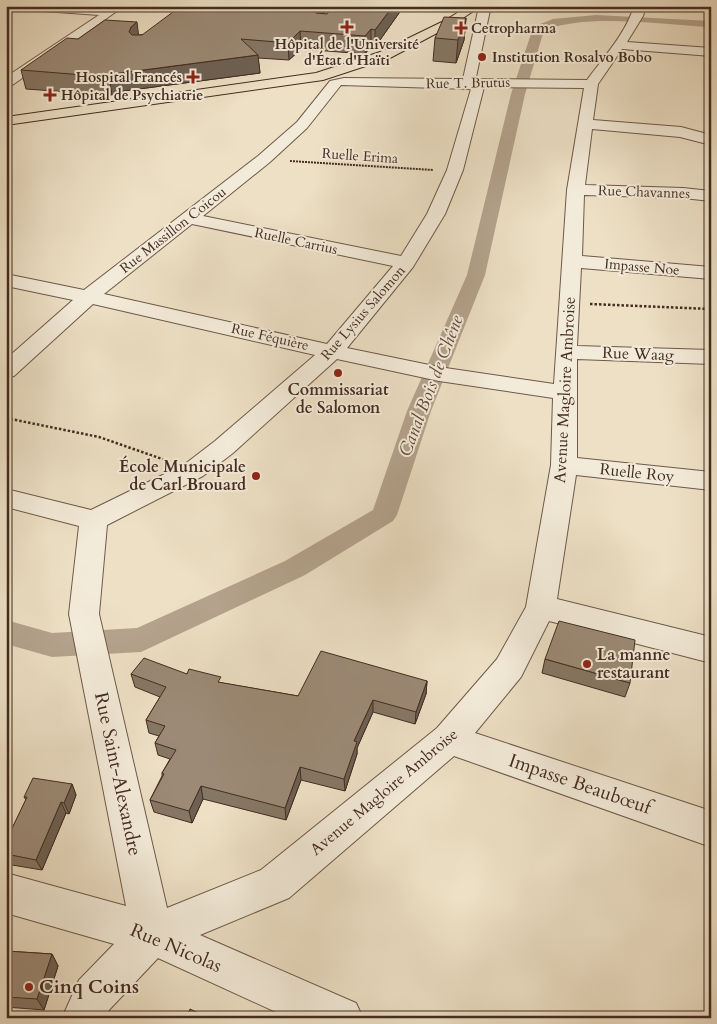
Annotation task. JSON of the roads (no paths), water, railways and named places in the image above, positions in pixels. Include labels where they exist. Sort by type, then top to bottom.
[{"type":"main road","points":[[6,121],[331,81],[450,22],[476,6]]},
{"type":"street","points":[[15,6],[115,9]]},
{"type":"street","name":"Rue Lysius Salomon","points":[[94,520],[194,470],[224,447],[333,351],[406,263],[436,214],[455,170],[477,94],[478,88],[469,78],[484,10],[480,6]]},
{"type":"street","points":[[6,82],[115,9]]},
{"type":"street","points":[[631,24],[711,52]]},
{"type":"street","name":"Avenue Magloire Ambroise","points":[[84,1018],[94,995],[152,934],[275,884],[449,739],[510,668],[541,607],[564,466],[566,352],[576,190],[591,84],[631,24]]},
{"type":"street","name":"Rue T. Brutus","points":[[331,81],[475,85],[512,82],[591,84]]},
{"type":"street","name":"Rue Massillon Coicou","points":[[6,371],[90,296],[264,159],[302,125],[331,81]]},
{"type":"street","points":[[585,124],[681,132],[711,140]]},
{"type":"street","name":"Rue Chavannes","points":[[576,190],[683,193],[711,196]]},
{"type":"street","name":"Ruelle Carrius","points":[[187,218],[406,263]]},
{"type":"street","name":"Impasse Noe","points":[[573,261],[711,273]]},
{"type":"street","name":"Rue Féquière","points":[[6,280],[90,296],[397,366],[451,376],[565,392]]},
{"type":"street","name":"Rue Waag","points":[[566,352],[711,357]]},
{"type":"street","name":"Ruelle Roy","points":[[564,466],[711,480]]},
{"type":"street","points":[[6,498],[94,520]]},
{"type":"street","name":"Rue Saint-Alexandre","points":[[94,520],[84,614],[152,934]]},
{"type":"street","points":[[541,607],[711,650]]},
{"type":"street","name":"Impasse Beaubœuf","points":[[449,739],[711,829]]},
{"type":"street","name":"Rue Nicolas","points":[[6,893],[152,934],[231,971],[341,1018]]},
{"type":"waterway","name":"Canal Bois de Chêne","points":[[6,632],[52,645],[141,640],[295,568],[384,515],[419,411],[476,275],[518,94],[539,28],[553,23],[596,19],[711,24]]},
{"type":"place","name":"Hôpital de l'Université d'État d'Haïti","points":[[347,27]]},
{"type":"place","name":"Cetropharma","points":[[461,28]]},
{"type":"place","name":"Institution Rosalvo Bobo","points":[[482,57]]},
{"type":"place","name":"Hospital Francés","points":[[193,77]]},
{"type":"place","name":"Hôpital de Psychiatrie","points":[[50,95]]},
{"type":"place","name":"Commissariat de Salomon","points":[[338,373]]},
{"type":"place","name":"École Municipale de Carl Brouard","points":[[256,476]]},
{"type":"place","name":"La manne restaurant","points":[[587,664]]},
{"type":"place","name":"Cinq Coins","points":[[29,987]]}]
